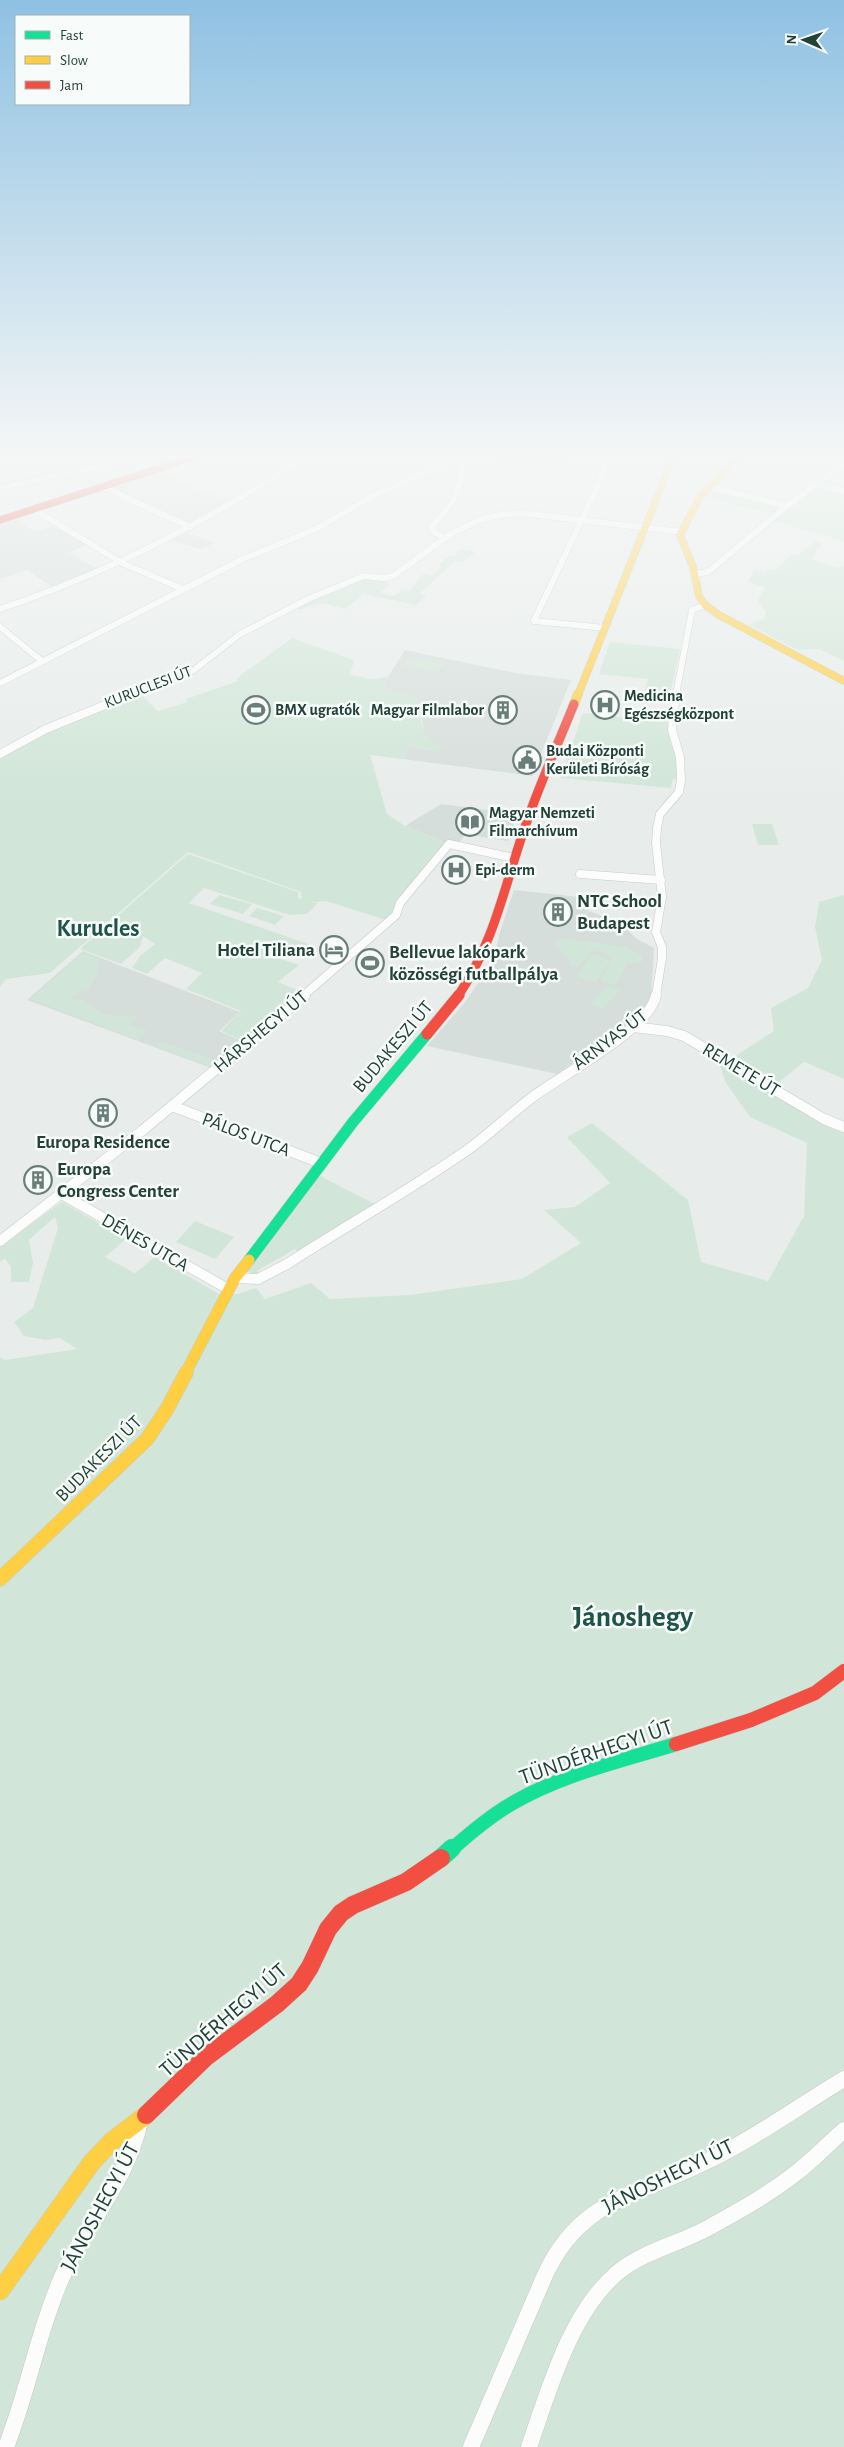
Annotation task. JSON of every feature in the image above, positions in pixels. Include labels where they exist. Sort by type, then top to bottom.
[{"type":"main road","name":"BUDAKESZI ÚT","points":[[0,1579],[147,1439],[167,1409],[235,1278],[321,1163],[411,1051],[446,1012],[473,974],[490,936],[526,823],[629,569]]},
{"type":"main road","points":[[693,569],[698,596],[705,605],[719,615],[844,681]]},
{"type":"main road","name":"TÜNDÉRHEGYI ÚT","points":[[140,2120],[206,2057],[279,2002],[300,1983],[312,1965],[329,1926],[341,1913],[355,1904],[392,1890],[419,1875],[494,1815],[524,1797],[573,1778],[751,1720],[815,1693],[844,1671]]},
{"type":"main road","name":"JÁNOSHEGYI ÚT","points":[[0,2291],[92,2162],[112,2141],[140,2120]]},
{"type":"street","points":[[0,609],[106,569]]},
{"type":"street","points":[[137,569],[184,589]]},
{"type":"street","points":[[0,683],[223,569]]},
{"type":"street","name":"KURUCLESI ÚT","points":[[0,754],[46,729],[103,704],[194,670],[240,634],[310,598],[364,576],[384,578],[393,576],[402,569]]},
{"type":"street","points":[[558,569],[534,621],[605,628]]},
{"type":"street","points":[[694,574],[708,572],[711,569]]},
{"type":"street","name":"ÁRNYAS ÚT","points":[[235,1278],[258,1279],[287,1264],[467,1150],[534,1096],[633,1027],[655,1004],[662,958],[662,947],[656,932],[662,897],[656,843],[657,828],[660,814],[679,792],[681,780],[680,757],[672,730],[674,701],[692,610],[705,605]]},
{"type":"street","points":[[0,627],[42,661]]},
{"type":"street","name":"HÁRSHEGYI ÚT","points":[[0,1241],[62,1195],[172,1106],[389,922],[396,915],[400,904],[449,844],[514,858]]},
{"type":"street","points":[[580,874],[661,880]]},
{"type":"street","name":"REMETE ÚT","points":[[633,1027],[667,1031],[684,1036],[824,1120],[844,1127]]},
{"type":"street","name":"PÁLOS UTCA","points":[[172,1106],[321,1163]]},
{"type":"street","name":"DÉNES UTCA","points":[[62,1195],[228,1289]]},
{"type":"street","name":"JÁNOSHEGYI ÚT","points":[[471,2447],[525,2318],[554,2255],[571,2232],[594,2212],[614,2201],[708,2160],[844,2079]]},
{"type":"street","name":"JÁNOSHEGYI ÚT","points":[[6,2447],[13,2430],[27,2378],[54,2296],[78,2245],[134,2150],[140,2120]]},
{"type":"street","points":[[530,2447],[546,2400],[578,2324],[592,2301],[618,2272],[654,2252],[690,2238],[738,2211],[796,2174],[844,2130]]},
{"type":"shaded area","points":[[0,569],[99,570],[54,588],[27,570],[0,579]]},
{"type":"shaded area","points":[[405,650],[515,673],[571,680],[532,776],[403,759],[410,747],[437,751],[425,737],[417,697],[385,690],[388,677]]},
{"type":"shaded area","points":[[441,804],[518,814],[508,841],[465,834],[459,844],[449,844],[405,826]]},
{"type":"shaded area","points":[[514,890],[588,898],[589,911],[621,923],[637,939],[654,948],[651,1000],[637,1018],[557,1074],[427,1046],[466,1001],[487,969],[499,958],[501,953],[497,947],[499,935]]},
{"type":"shaded area","points":[[83,951],[240,1012],[219,1031],[242,1041],[211,1068],[27,1000]]},
{"type":"green space","points":[[439,569],[446,569],[420,593],[426,596],[416,605],[363,594],[345,609],[322,604],[300,610],[296,608],[367,578],[386,581],[389,585],[380,593],[394,596],[402,589],[410,591],[423,574],[431,576]]},
{"type":"green space","points":[[768,569],[844,569],[844,661],[819,649],[798,650],[750,625],[764,619],[766,612],[758,601],[765,587],[747,582],[754,570],[764,572]]},
{"type":"green space","points":[[292,638],[354,660],[350,675],[372,679],[388,677],[385,690],[417,697],[425,734],[444,747],[437,751],[410,747],[403,759],[370,755],[387,814],[405,826],[449,844],[394,913],[386,920],[326,901],[311,903],[318,903],[307,914],[290,915],[204,888],[189,903],[314,946],[307,953],[272,944],[264,953],[299,965],[278,982],[301,992],[243,1041],[221,1031],[241,1011],[186,989],[202,973],[165,958],[147,974],[132,968],[140,956],[155,944],[143,936],[140,947],[121,964],[80,949],[188,854],[298,892],[298,898],[302,899],[301,892],[188,852],[50,973],[6,979],[0,987],[0,754],[46,729],[138,692],[158,711],[188,702],[186,699],[238,681],[236,679]]},
{"type":"green space","points":[[610,642],[680,649],[669,699],[643,697],[648,679],[599,674]]},
{"type":"green space","points":[[412,657],[444,664],[436,672],[404,665]]},
{"type":"green space","points":[[583,713],[667,722],[677,759],[679,779],[673,779],[671,788],[561,778]]},
{"type":"green space","points":[[752,824],[772,824],[779,845],[758,845]]},
{"type":"green space","points":[[219,895],[252,904],[243,914],[210,904]]},
{"type":"green space","points":[[844,895],[844,1079],[804,1062],[768,1091],[833,1129],[844,1131],[844,2447],[0,2447],[0,1357],[5,1360],[77,1349],[60,1338],[45,1340],[24,1336],[14,1322],[33,1308],[58,1228],[55,1217],[29,1240],[33,1263],[29,1282],[11,1282],[11,1267],[5,1259],[0,1262],[0,1246],[62,1202],[126,1239],[105,1257],[135,1273],[155,1257],[219,1294],[237,1294],[256,1288],[265,1299],[311,1283],[330,1299],[410,1295],[522,1279],[581,1243],[544,1210],[575,1207],[610,1183],[567,1137],[592,1123],[688,1200],[701,1262],[768,1281],[804,1216],[807,1143],[750,1117],[726,1083],[720,1066],[774,1031],[771,1008],[808,988],[822,960],[815,927],[819,902]]},
{"type":"green space","points":[[257,908],[284,916],[275,925],[249,916]]},
{"type":"green space","points":[[567,939],[625,947],[642,955],[642,962],[627,964],[616,985],[600,980],[613,959],[605,952],[591,951],[577,967],[569,965],[571,961],[555,945],[556,940]]},
{"type":"green space","points":[[83,953],[99,959],[97,974],[87,991],[79,992],[70,999],[81,999],[106,1015],[136,1017],[129,1025],[147,1031],[138,1040],[31,999]]},
{"type":"green space","points":[[593,954],[611,960],[595,982],[576,976]]},
{"type":"green space","points":[[608,986],[620,990],[602,1009],[590,1004]]},
{"type":"green space","points":[[161,1042],[218,1061],[211,1067],[155,1046]]},
{"type":"green space","points":[[318,1175],[375,1204],[298,1252],[295,1249],[257,1271],[260,1273],[255,1276],[246,1270]]},
{"type":"green space","points":[[195,1221],[234,1237],[215,1259],[176,1242]]},
{"type":"traffic: fast","points":[[249,1260],[353,1122],[427,1034]]},
{"type":"traffic: fast","points":[[441,1858],[491,1817],[542,1788],[619,1761],[676,1744]]},
{"type":"traffic: slow","points":[[574,704],[628,569]]},
{"type":"traffic: slow","points":[[693,569],[699,596],[705,605],[719,615],[844,681]]},
{"type":"traffic: slow","points":[[0,1579],[147,1439],[167,1409],[235,1278],[249,1260]]},
{"type":"traffic: slow","points":[[0,2291],[92,2162],[112,2141],[146,2115]]},
{"type":"traffic: jam","points":[[427,1034],[456,999],[476,969],[491,936],[526,823],[574,704]]},
{"type":"traffic: jam","points":[[676,1744],[751,1720],[815,1693],[844,1671]]},
{"type":"traffic: jam","points":[[146,2115],[206,2057],[266,2013],[299,1984],[310,1967],[328,1929],[341,1913],[353,1905],[387,1892],[406,1882],[441,1858]]},
{"type":"place","name":"Medicina Egészségközpont","points":[[605,705]]},
{"type":"place","name":"BMX ugratók","points":[[256,710]]},
{"type":"place","name":"Magyar Filmlabor","points":[[503,710]]},
{"type":"place","name":"Budai Központi Kerületi Bíróság","points":[[527,760]]},
{"type":"place","name":"Magyar Nemzeti Filmarchívum","points":[[470,822]]},
{"type":"place","name":"Epi-derm","points":[[456,870]]},
{"type":"place","name":"NTC School Budapest","points":[[558,912]]},
{"type":"place","name":"Hotel Tiliana","points":[[334,950]]},
{"type":"place","name":"Bellevue lakópark közösségi futballpálya","points":[[370,963]]},
{"type":"place","name":"Europa Residence","points":[[103,1113]]},
{"type":"place","name":"Europa Congress Center","points":[[38,1180]]},
{"type":"district","name":"Kurucles","points":[[98,929]]},
{"type":"district","name":"Jánoshegy","points":[[633,1617]]}]
